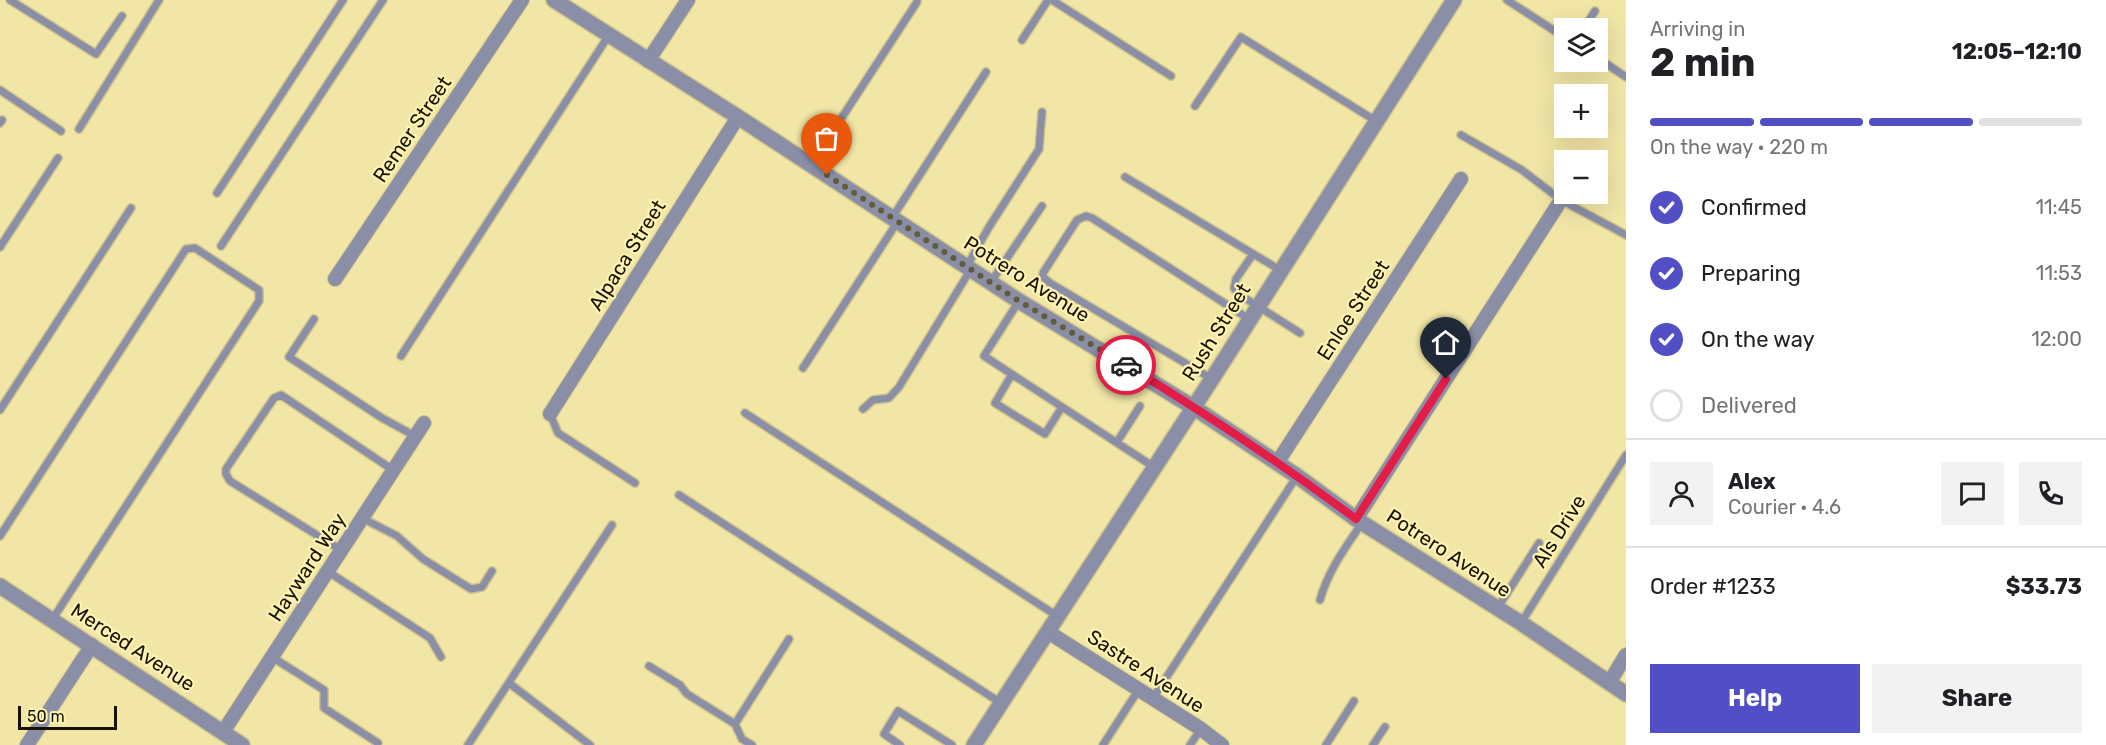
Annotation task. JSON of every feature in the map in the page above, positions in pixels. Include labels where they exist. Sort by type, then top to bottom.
[{"type":"street","name":"Remer Street","points":[[335,279],[522,0]]},
{"type":"street","points":[[648,60],[688,0]]},
{"type":"street","name":"Rush Street","points":[[974,745],[1212,379],[1454,0]]},
{"type":"street","name":"Potrero Avenue","points":[[562,2],[609,35],[1019,301],[1193,407],[1298,476],[1359,521],[1521,623],[1626,694]]},
{"type":"street","name":"Alpaca Street","points":[[550,414],[738,117]]},
{"type":"street","name":"Enloe Street","points":[[1277,463],[1461,179]]},
{"type":"street","points":[[1359,521],[1558,204]]},
{"type":"street","name":"Hayward Way","points":[[223,732],[424,423]]},
{"type":"street","name":"Merced Avenue","points":[[0,586],[242,745]]},
{"type":"street","name":"Sastre Avenue","points":[[1048,632],[1201,729],[1221,745]]},
{"type":"street","points":[[27,745],[92,645]]},
{"type":"street","points":[[1609,682],[1626,655]]},
{"type":"lane","points":[[10,0],[96,54],[122,16]]},
{"type":"lane","points":[[79,129],[159,0]]},
{"type":"lane","points":[[217,193],[344,0]]},
{"type":"lane","points":[[221,246],[383,0]]},
{"type":"lane","points":[[1022,40],[1050,0],[1171,76]]},
{"type":"lane","points":[[1507,0],[1554,31]]},
{"type":"lane","points":[[811,165],[917,2]]},
{"type":"lane","points":[[1590,18],[1595,11]]},
{"type":"lane","points":[[401,356],[609,35]]},
{"type":"lane","points":[[1195,106],[1241,37],[1376,121]]},
{"type":"lane","points":[[1608,65],[1626,77]]},
{"type":"lane","points":[[803,368],[986,72]]},
{"type":"lane","points":[[0,90],[62,131]]},
{"type":"lane","points":[[863,409],[873,400],[889,398],[899,387],[969,268],[989,227],[1039,149],[1042,112]]},
{"type":"lane","points":[[1461,135],[1522,170],[1554,195]]},
{"type":"lane","points":[[0,247],[58,158]]},
{"type":"lane","points":[[1125,177],[1280,270]]},
{"type":"lane","points":[[1568,204],[1626,235]]},
{"type":"lane","points":[[991,282],[1042,206]]},
{"type":"lane","points":[[0,410],[131,208]]},
{"type":"lane","points":[[1212,379],[1043,277],[1043,273],[1077,220],[1086,216],[1092,218],[1159,261],[1253,313],[1300,333]]},
{"type":"lane","points":[[0,536],[186,249],[195,248],[259,290],[259,301],[52,620]]},
{"type":"lane","points":[[1253,254],[1236,279],[1234,288],[1253,313]]},
{"type":"lane","points":[[1019,301],[984,356],[1154,467]]},
{"type":"lane","points":[[314,319],[289,357],[382,418],[415,436]]},
{"type":"lane","points":[[1012,374],[995,402],[1045,434],[1062,407]]},
{"type":"lane","points":[[341,550],[230,481],[226,469],[274,398],[281,395],[393,470]]},
{"type":"lane","points":[[1117,442],[1140,406]]},
{"type":"lane","points":[[745,413],[1057,616]]},
{"type":"lane","points":[[550,414],[558,433],[635,483]]},
{"type":"lane","name":"Als Drive","points":[[1521,623],[1626,455]]},
{"type":"lane","points":[[1153,698],[1298,476]]},
{"type":"lane","points":[[679,495],[1001,703]]},
{"type":"lane","points":[[362,518],[397,536],[423,559],[471,589],[482,587],[492,571]]},
{"type":"lane","points":[[1320,600],[1324,584],[1335,561],[1359,521]]},
{"type":"lane","points":[[468,745],[612,525]]},
{"type":"lane","points":[[1497,609],[1539,543]]},
{"type":"lane","points":[[327,571],[430,638],[441,657]]},
{"type":"lane","points":[[735,724],[789,639]]},
{"type":"lane","points":[[272,657],[324,690],[324,708],[378,743]]},
{"type":"lane","points":[[649,666],[680,685],[687,694],[735,724],[742,739],[752,745]]},
{"type":"lane","points":[[508,683],[590,745]]},
{"type":"lane","points":[[1103,745],[1139,689]]},
{"type":"lane","points":[[1326,745],[1354,701]]},
{"type":"lane","points":[[900,745],[884,734],[898,711],[952,745]]},
{"type":"lane","points":[[1373,745],[1385,727]]},
{"type":"lane","points":[[1190,745],[1201,729]]},
{"type":"way so far","points":[[827,175],[1019,301],[1126,365]]},
{"type":"route","points":[[1126,365],[1298,476],[1356,519],[1446,379]]}]
